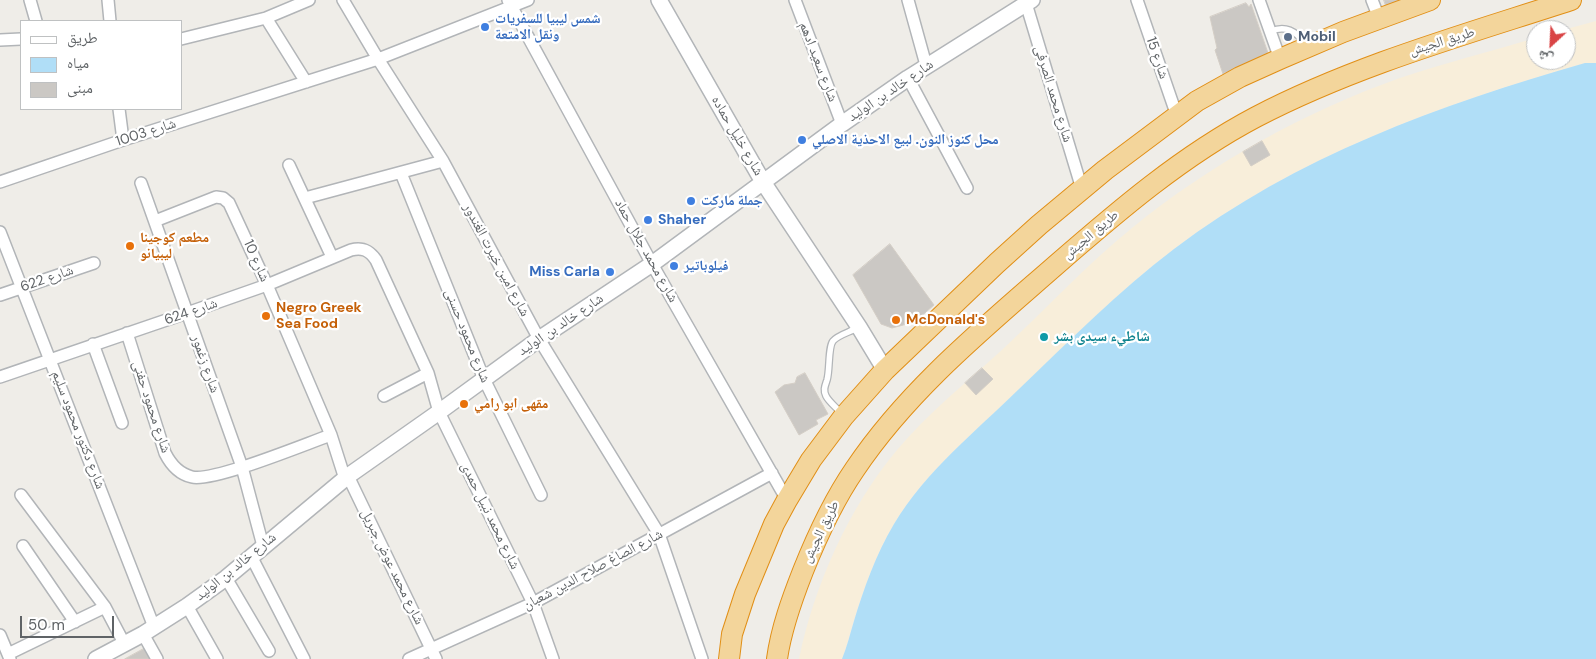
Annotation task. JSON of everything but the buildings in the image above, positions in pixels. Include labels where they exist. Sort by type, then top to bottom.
[{"type":"highway","points":[[726,658],[745,594],[774,524],[811,460],[844,416],[885,370],[997,263],[1082,189],[1177,116],[1218,89],[1280,58],[1308,47],[1376,9],[1430,0]]},
{"type":"highway","name":"طريق الجيش","points":[[777,659],[788,614],[808,558],[829,512],[855,469],[894,419],[943,366],[1102,225],[1190,158],[1229,133],[1286,102],[1390,59],[1571,0]]},
{"type":"street","points":[[30,0],[36,20]]},
{"type":"street","points":[[108,0],[110,20]]},
{"type":"street","points":[[182,39],[266,18],[308,0]]},
{"type":"street","name":"شارع امين خيرت الغندور","points":[[343,0],[443,161],[539,339],[659,534],[702,659]]},
{"type":"street","name":"شارع 1003","points":[[0,182],[123,140],[378,59],[510,3],[528,0]]},
{"type":"street","name":"شارع خليل حماده","points":[[659,0],[763,182],[859,327],[885,370]]},
{"type":"street","name":"شارع سعيد ادهم","points":[[795,0],[842,124]]},
{"type":"street","points":[[908,0],[926,65]]},
{"type":"street","name":"شارع 15","points":[[1137,0],[1177,116]]},
{"type":"street","points":[[1259,0],[1280,58]]},
{"type":"street","name":"شارع خالد بن الوليد","points":[[96,659],[149,631],[187,606],[226,578],[346,477],[539,339],[652,264],[842,124],[926,65],[1028,1]]},
{"type":"street","name":"شارع محمد الصرفى","points":[[1028,1],[1082,189]]},
{"type":"street","name":"شارع محمد جلال حماد","points":[[510,3],[652,264],[787,500]]},
{"type":"street","points":[[266,18],[306,82]]},
{"type":"street","points":[[0,40],[20,39]]},
{"type":"street","points":[[908,78],[967,188]]},
{"type":"street","points":[[119,110],[123,140]]},
{"type":"street","points":[[305,198],[443,161]]},
{"type":"street","points":[[289,165],[332,257]]},
{"type":"street","name":"شارع محمود حسنى","points":[[401,173],[484,379],[541,495]]},
{"type":"street","name":"شارع زغمور","points":[[142,183],[242,467],[257,551],[304,659]]},
{"type":"street","name":"شارع 10","points":[[155,222],[216,197],[223,198],[229,203],[267,285],[331,435],[346,477]]},
{"type":"street","name":"شارع دكتور محمود سليم","points":[[0,232],[50,359],[149,631],[157,659]]},
{"type":"street","name":"شارع 624","points":[[0,377],[93,344],[187,314],[267,285],[358,248],[372,254],[376,260]]},
{"type":"street","name":"شارع محمد نبيل حمدى","points":[[376,260],[428,372],[439,412],[534,603],[553,659]]},
{"type":"street","name":"شارع 622","points":[[0,295],[94,263]]},
{"type":"street","name":"شارع محمود حفنى","points":[[127,333],[165,453],[170,463],[181,473],[194,477],[205,477],[242,467],[331,435]]},
{"type":"street","points":[[93,344],[122,423]]},
{"type":"street","points":[[384,396],[428,372]]},
{"type":"street","name":"شارع الصاغ صلاح الدين شعبان","points":[[409,659],[434,654],[534,603],[772,473]]},
{"type":"street","name":"شارع محمد عوض جبريل","points":[[346,477],[434,654]]},
{"type":"street","points":[[21,495],[105,607],[125,644]]},
{"type":"street","points":[[23,546],[75,622]]},
{"type":"street","points":[[226,578],[269,651]]},
{"type":"street","points":[[187,606],[217,659]]},
{"type":"street","points":[[0,635],[5,658],[105,607]]},
{"type":"lane","points":[[1271,31],[1280,28],[1293,31],[1308,47]]},
{"type":"lane","points":[[844,416],[825,394],[824,388],[830,366],[829,348],[836,338],[859,327]]},
{"type":"sand","name":"شاطيء سيدى بشر","points":[[1596,21],[1596,63],[1576,66],[1576,26]]},
{"type":"sand","name":"شاطيء سيدى بشر","points":[[1526,41],[1526,70],[1561,70],[1423,116],[1320,160],[1221,216],[1174,249],[1115,298],[954,451],[921,486],[894,524],[875,561],[842,659],[799,659],[824,576],[849,522],[880,472],[909,436],[935,410],[1003,349],[1098,257],[1132,228],[1193,183],[1294,123],[1365,91],[1451,62]]},
{"type":"water","points":[[1596,63],[1596,659],[842,659],[876,559],[894,524],[921,487],[952,453],[1114,299],[1154,265],[1221,216],[1320,160],[1423,116],[1530,79],[1561,70],[1576,70],[1576,66]]},
{"type":"place","name":"شمس ليبيا للسفريات ونقل الامتعة","points":[[485,27]]},
{"type":"place","name":"Mobil","points":[[1288,37]]},
{"type":"place","name":"محل كنوز النون. لبيع الاحذية الاصلي","points":[[802,140]]},
{"type":"place","name":"جملة ماركت","points":[[691,201]]},
{"type":"place","name":"Shaher","points":[[648,220]]},
{"type":"place","name":"مطعم كوجينا ليبيانو","points":[[130,246]]},
{"type":"place","name":"فيلوباتير","points":[[674,266]]},
{"type":"place","name":"Miss Carla","points":[[610,272]]},
{"type":"place","name":"Negro Greek Sea Food","points":[[266,316]]},
{"type":"place","name":"McDonald's","points":[[896,320]]},
{"type":"place","name":"شاطيء سيدى بشر","points":[[1044,337]]},
{"type":"place","name":"مقهى ابو رامي","points":[[464,404]]}]
